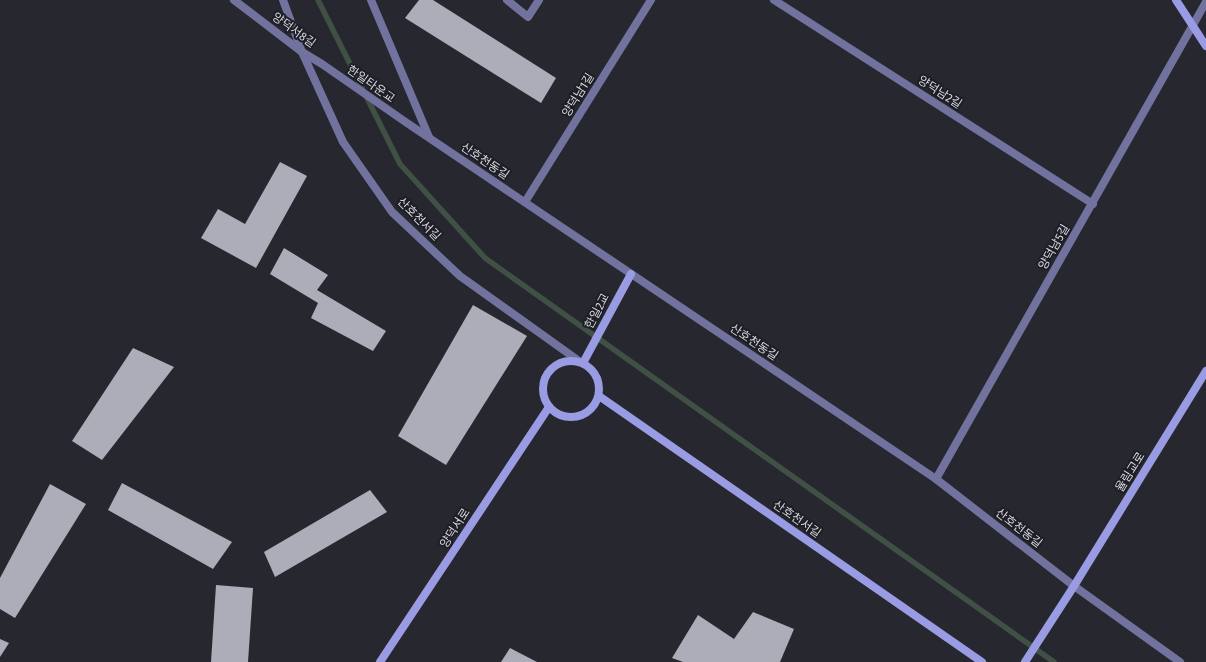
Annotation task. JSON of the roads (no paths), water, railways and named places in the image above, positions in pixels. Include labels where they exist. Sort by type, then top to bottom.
[{"type":"street","name":"양덕서8길","points":[[234,0],[302,52],[322,64]]},
{"type":"street","name":"산호천서길","points":[[284,0],[302,52],[343,142],[392,212],[460,276],[581,362]]},
{"type":"street","points":[[371,0],[430,138]]},
{"type":"street","points":[[507,0],[528,16],[539,0]]},
{"type":"street","name":"양덕남1길","points":[[525,202],[651,0]]},
{"type":"street","name":"양덕남2길","points":[[774,0],[1092,204]]},
{"type":"street","points":[[1176,0],[1206,46]]},
{"type":"street","name":"양덕남5길","points":[[936,479],[1206,2]]},
{"type":"street","name":"한일타운교","points":[[322,64],[430,138]]},
{"type":"street","name":"산호천동길","points":[[430,138],[936,479],[1074,586],[1180,662]]},
{"type":"street","name":"한일2교","points":[[581,362],[589,351],[631,274]]},
{"type":"street","points":[[570,360],[581,362],[593,371],[598,378],[600,387],[599,396],[589,411],[581,416],[573,417],[556,413],[549,407],[544,399],[542,390],[547,373],[561,362],[570,360]]},
{"type":"street","name":"율림교로","points":[[1027,660],[1206,371]]},
{"type":"street","name":"산호천서길","points":[[599,396],[982,662]]},
{"type":"street","name":"양덕서로","points":[[380,662],[549,407]]},
{"type":"waterway","points":[[318,0],[400,164],[485,258],[1054,662]]}]
